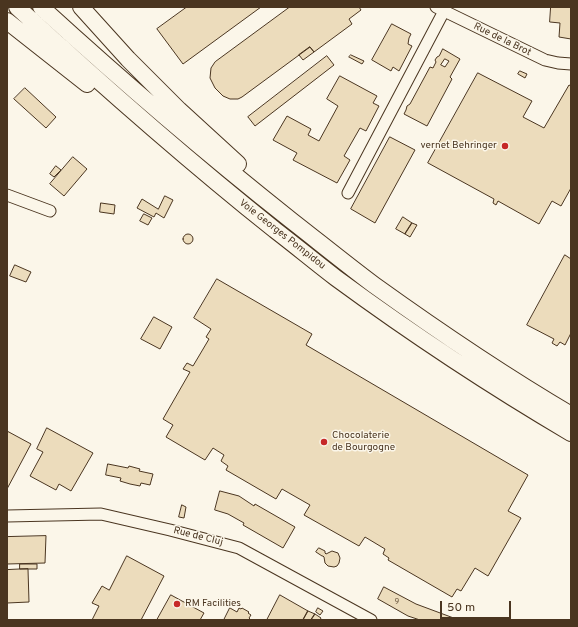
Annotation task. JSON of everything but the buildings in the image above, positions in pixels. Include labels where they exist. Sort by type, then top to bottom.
[{"type":"highway","name":"Voie Georges Pompidou","points":[[17,7],[98,81],[209,177],[335,277],[447,355],[571,433]]},
{"type":"highway","name":"Voie Georges Pompidou","points":[[40,7],[190,138],[373,284],[423,320],[529,390],[571,415]]},
{"type":"highway","points":[[81,7],[128,59],[223,151],[303,221],[323,245]]},
{"type":"highway","points":[[7,21],[165,147],[209,177]]},
{"type":"street","name":"Rue de la Brot","points":[[440,9],[545,60],[571,64]]},
{"type":"street","points":[[348,193],[440,9]]},
{"type":"street","points":[[7,195],[50,210]]},
{"type":"street","name":"Rue de Cluj","points":[[7,516],[101,514],[239,548],[368,619]]},
{"type":"place","name":"vernet Behringer","points":[[505,146]]},
{"type":"place","name":"Chocolaterie de Bourgogne","points":[[324,442]]},
{"type":"place","name":"RM Facilities","points":[[177,604]]}]
